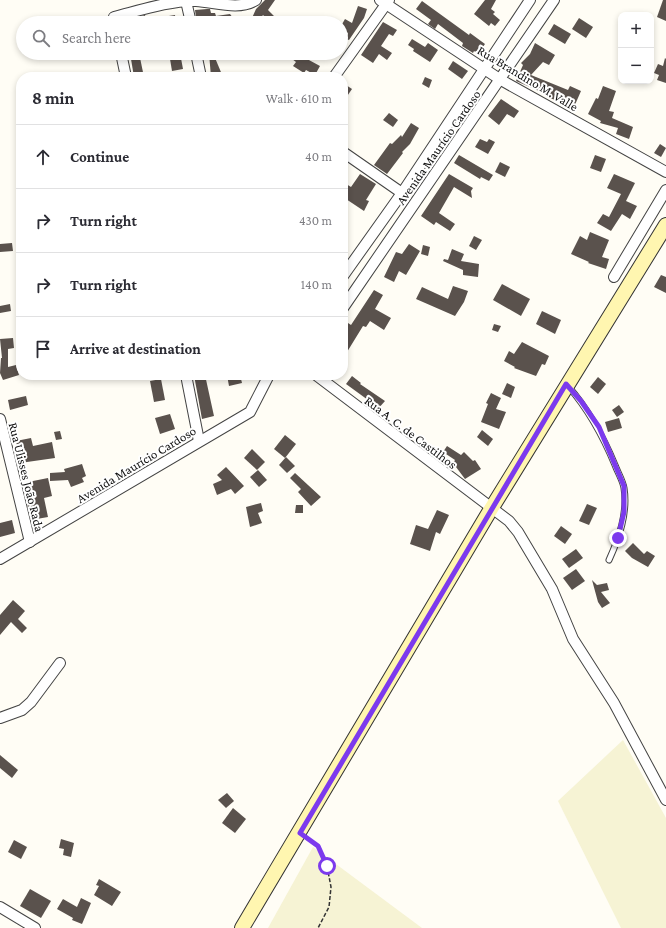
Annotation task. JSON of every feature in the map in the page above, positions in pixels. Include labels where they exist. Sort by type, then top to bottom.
[{"type":"main road","points":[[242,928],[300,833],[566,384],[666,224]]},
{"type":"street","points":[[130,16],[186,1],[250,4],[256,0]]},
{"type":"street","name":"Avenida Maurício Cardoso","points":[[348,269],[402,193],[530,0]]},
{"type":"street","name":"Avenida Maurício Cardoso","points":[[348,301],[501,80],[554,0]]},
{"type":"street","points":[[186,1],[189,16]]},
{"type":"street","points":[[348,56],[385,1]]},
{"type":"street","name":"Rua Brandino M. Valle","points":[[385,1],[501,80],[666,172]]},
{"type":"street","points":[[122,60],[125,72]]},
{"type":"street","points":[[197,60],[200,72]]},
{"type":"street","points":[[337,72],[345,60]]},
{"type":"street","points":[[348,155],[402,193]]},
{"type":"street","points":[[614,277],[666,190]]},
{"type":"street","points":[[187,380],[199,441]]},
{"type":"street","name":"Avenida Maurício Cardoso","points":[[0,559],[250,412],[266,380]]},
{"type":"street","name":"Rua A. C. de Castilhos","points":[[323,380],[491,509],[509,521],[522,538],[552,589],[573,639],[614,703],[666,800]]},
{"type":"street","name":"Rua Ulisses João Rada","points":[[0,419],[30,542]]},
{"type":"street","points":[[0,718],[22,710],[31,702],[60,662]]},
{"type":"street","points":[[0,907],[35,928]]},
{"type":"lane","points":[[566,384],[581,401],[599,427],[624,486],[624,512],[618,538],[609,560]]},
{"type":"path","points":[[300,833],[318,846],[327,866],[331,887],[329,907],[318,928]]},
{"type":"shaded area","points":[[623,740],[666,818],[666,928],[621,928],[558,801]]},
{"type":"shaded area","points":[[313,847],[422,928],[268,928]]},
{"type":"building","points":[[265,0],[275,0],[268,10],[274,16],[253,16],[256,9]]},
{"type":"building","points":[[485,0],[496,0],[491,9],[495,12],[493,14],[500,20],[495,26],[491,23],[489,26],[474,14]]},
{"type":"building","points":[[663,0],[666,0],[666,21],[657,17]]},
{"type":"building","points":[[422,1],[469,35],[470,33],[485,44],[478,54],[474,51],[473,53],[462,46],[463,43],[438,24],[435,29],[428,24],[431,20],[416,9]]},
{"type":"building","points":[[358,6],[367,9],[364,18],[349,40],[348,21],[352,23]]},
{"type":"building","points":[[210,9],[211,13],[215,13],[216,16],[196,16],[195,10]]},
{"type":"building","points":[[230,14],[232,16],[216,16]]},
{"type":"building","points":[[579,18],[593,27],[586,38],[572,29]]},
{"type":"building","points":[[383,22],[397,30],[393,36],[389,34],[381,46],[392,53],[387,60],[379,54],[373,63],[361,55]]},
{"type":"building","points":[[554,24],[571,34],[565,44],[548,34]]},
{"type":"building","points":[[412,39],[425,47],[428,43],[438,50],[430,62],[413,51],[414,49],[408,45]]},
{"type":"building","points":[[535,43],[555,55],[549,65],[543,62],[531,75],[568,90],[570,86],[581,91],[574,107],[547,97],[548,95],[516,81],[523,65],[521,63],[530,54]]},
{"type":"building","points":[[665,58],[666,83],[657,80],[659,75],[654,73],[658,64],[663,66]]},
{"type":"building","points":[[131,60],[140,60],[143,72],[133,72]]},
{"type":"building","points":[[170,60],[181,60],[183,69],[172,71]]},
{"type":"building","points":[[210,60],[216,60],[221,72],[211,72]]},
{"type":"building","points":[[293,60],[309,60],[320,66],[317,72],[310,72],[306,70],[302,72],[293,66],[296,62]]},
{"type":"building","points":[[453,61],[468,71],[462,79],[448,69]]},
{"type":"building","points":[[425,77],[432,80],[429,88],[422,84]]},
{"type":"building","points":[[348,86],[352,89],[348,95]]},
{"type":"building","points":[[603,86],[616,91],[609,111],[614,112],[612,118],[633,127],[629,139],[616,134],[618,128],[600,123],[601,121],[588,114],[596,98],[598,99]]},
{"type":"building","points":[[501,99],[519,111],[514,118],[507,114],[499,125],[488,116]]},
{"type":"building","points":[[389,113],[398,120],[393,127],[383,120]]},
{"type":"building","points":[[411,123],[419,128],[410,144],[402,152],[403,153],[387,174],[374,165],[390,143],[392,144],[401,135],[402,137]]},
{"type":"building","points":[[480,139],[487,142],[489,139],[495,142],[488,154],[475,147]]},
{"type":"building","points":[[660,144],[666,148],[661,157],[654,153]]},
{"type":"building","points":[[459,155],[493,175],[489,181],[481,177],[480,179],[454,163]]},
{"type":"building","points":[[595,155],[606,159],[601,172],[590,168]]},
{"type":"building","points":[[500,162],[510,167],[505,177],[495,172]]},
{"type":"building","points":[[360,174],[376,184],[366,200],[369,201],[364,211],[348,200],[348,185],[351,187]]},
{"type":"building","points":[[449,174],[473,188],[471,191],[472,198],[454,187],[439,213],[455,224],[450,231],[436,222],[434,225],[421,216]]},
{"type":"building","points":[[614,174],[635,183],[626,201],[637,206],[630,219],[622,214],[611,231],[597,223],[603,214],[609,217],[621,194],[607,188]]},
{"type":"building","points":[[590,232],[609,240],[602,257],[609,259],[606,269],[588,263],[589,262],[571,254],[580,236],[587,240]]},
{"type":"building","points":[[474,236],[482,240],[476,250],[469,246]]},
{"type":"building","points":[[12,243],[13,251],[0,252],[0,244]]},
{"type":"building","points":[[409,244],[420,251],[406,275],[399,271],[394,282],[384,277],[396,252],[402,254]]},
{"type":"building","points":[[423,245],[430,247],[428,256],[421,254]]},
{"type":"building","points":[[452,249],[464,254],[461,261],[479,264],[478,277],[463,275],[463,270],[443,261],[444,259],[448,260]]},
{"type":"building","points":[[661,275],[666,277],[666,293],[654,287]]},
{"type":"building","points":[[502,284],[530,299],[521,316],[493,300]]},
{"type":"building","points":[[453,286],[468,291],[464,302],[455,316],[416,299],[422,287],[448,299]]},
{"type":"building","points":[[374,290],[383,295],[375,309],[391,318],[384,330],[370,321],[366,327],[363,326],[348,350],[348,323],[351,325]]},
{"type":"building","points":[[10,304],[11,311],[0,313],[0,306]]},
{"type":"building","points":[[542,311],[561,320],[555,334],[536,324]]},
{"type":"building","points":[[494,324],[501,326],[498,332],[492,330]]},
{"type":"building","points":[[13,338],[14,348],[8,349],[8,367],[16,365],[16,376],[3,380],[0,373],[2,358],[0,339]]},
{"type":"building","points":[[522,342],[549,356],[545,365],[542,364],[536,376],[514,368],[515,367],[504,361],[509,351],[514,354]]},
{"type":"building","points":[[352,376],[361,383],[360,384],[385,401],[377,410],[368,400],[346,384]]},
{"type":"building","points":[[598,377],[606,384],[598,394],[590,387]]},
{"type":"building","points":[[161,380],[165,400],[154,402],[150,381]]},
{"type":"building","points":[[195,380],[206,380],[214,416],[202,419]]},
{"type":"building","points":[[228,380],[241,380],[242,383],[229,386]]},
{"type":"building","points":[[507,383],[515,387],[511,398],[502,394]]},
{"type":"building","points":[[491,393],[501,398],[496,409],[506,412],[499,429],[481,422],[488,404],[486,403]]},
{"type":"building","points":[[26,396],[28,405],[10,410],[8,400]]},
{"type":"building","points":[[619,405],[624,412],[617,417],[612,410]]},
{"type":"building","points":[[170,414],[175,429],[160,434],[155,418]]},
{"type":"building","points":[[619,418],[622,428],[608,432],[605,422]]},
{"type":"building","points":[[482,430],[493,439],[488,446],[477,437]]},
{"type":"building","points":[[60,431],[62,439],[56,440],[54,432]]},
{"type":"building","points":[[285,435],[296,444],[285,458],[274,449]]},
{"type":"building","points":[[31,438],[33,446],[52,442],[55,458],[20,463],[16,441]]},
{"type":"building","points":[[447,446],[461,455],[464,452],[473,461],[475,460],[481,469],[465,479],[453,463],[455,460],[443,452]]},
{"type":"building","points":[[252,449],[265,462],[257,470],[244,458]]},
{"type":"building","points":[[286,457],[295,466],[287,473],[279,465]]},
{"type":"building","points":[[82,464],[86,476],[82,478],[84,482],[71,487],[68,480],[50,481],[50,473],[65,472],[64,469]]},
{"type":"building","points":[[226,467],[244,486],[235,494],[231,489],[217,495],[213,484],[222,480],[217,475]]},
{"type":"building","points":[[258,470],[267,480],[259,487],[250,477]]},
{"type":"building","points":[[295,473],[321,497],[311,506],[298,492],[301,489],[290,478]]},
{"type":"building","points":[[48,478],[52,496],[44,498],[48,517],[31,520],[23,483]]},
{"type":"building","points":[[261,503],[263,511],[258,513],[262,523],[250,527],[246,507]]},
{"type":"building","points":[[587,504],[597,508],[589,525],[579,521]]},
{"type":"building","points":[[296,505],[303,505],[303,513],[295,513]]},
{"type":"building","points":[[437,510],[449,515],[440,534],[436,532],[430,551],[410,544],[416,525],[428,529]]},
{"type":"building","points":[[12,520],[15,533],[0,537],[0,523]]},
{"type":"building","points":[[561,526],[572,534],[565,544],[554,536]]},
{"type":"building","points":[[633,543],[644,554],[647,551],[655,556],[648,567],[632,558],[625,551]]},
{"type":"building","points":[[576,549],[583,558],[569,568],[562,559]]},
{"type":"building","points":[[576,569],[585,581],[572,590],[563,578]]},
{"type":"building","points":[[592,580],[597,585],[607,583],[609,590],[601,592],[610,603],[602,608],[598,602]]},
{"type":"building","points":[[13,600],[25,611],[18,619],[27,628],[22,633],[11,622],[0,635],[0,615]]},
{"type":"building","points":[[0,755],[18,770],[12,778],[0,768]]},
{"type":"building","points":[[227,793],[234,801],[226,808],[218,800]]},
{"type":"building","points":[[233,808],[246,819],[235,833],[222,823]]},
{"type":"building","points":[[61,839],[74,843],[71,857],[63,855],[64,849],[59,848]]},
{"type":"building","points":[[14,840],[27,847],[21,859],[8,852]]},
{"type":"building","points":[[99,879],[121,892],[112,906],[94,895],[99,886],[96,885]]},
{"type":"building","points":[[30,889],[51,901],[41,918],[20,906]]},
{"type":"building","points":[[81,898],[91,903],[82,924],[72,920],[73,918],[57,909],[63,899],[77,907]]},
{"type":"route","points":[[327,866],[318,846],[300,833],[566,384],[581,401],[599,427],[624,486],[624,512],[618,538]]}]
